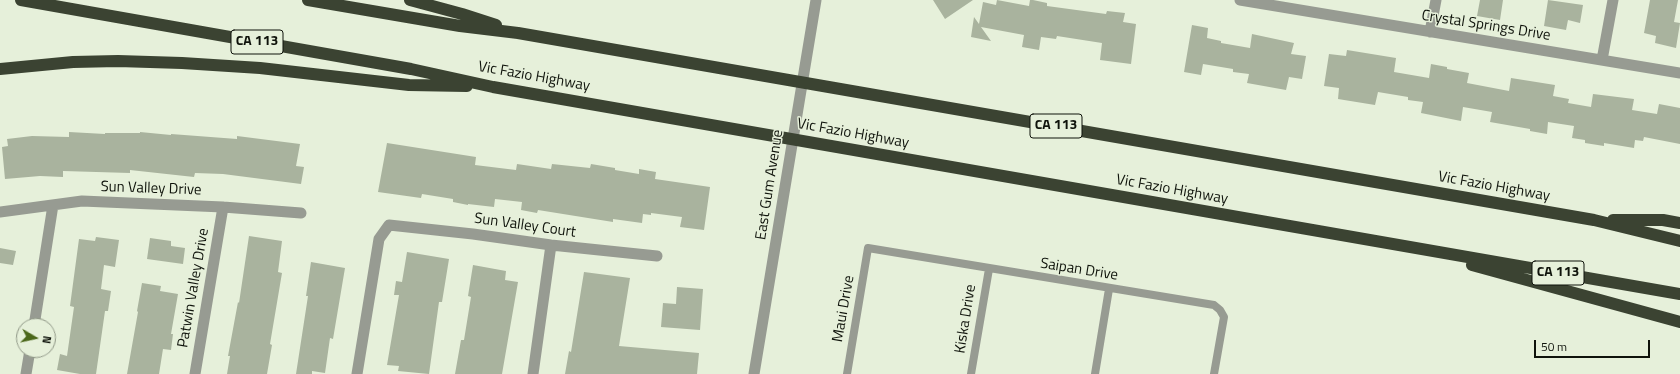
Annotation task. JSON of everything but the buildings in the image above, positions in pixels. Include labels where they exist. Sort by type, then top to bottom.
[{"type":"highway","name":"Vic Fazio Highway","points":[[21,0],[411,69],[493,87],[1680,294]]},
{"type":"highway","name":"Vic Fazio Highway","points":[[308,0],[460,26],[518,33],[1594,220],[1680,241]]},
{"type":"highway","points":[[410,0],[462,14],[518,33]]},
{"type":"highway","points":[[0,69],[73,62],[174,63],[260,68],[409,85],[493,87]]},
{"type":"highway","points":[[1594,220],[1663,220],[1680,223]]},
{"type":"highway","points":[[1437,252],[1489,270],[1680,322]]},
{"type":"street","name":"East Gum Avenue","points":[[754,374],[816,0]]},
{"type":"street","name":"Crystal Springs Drive","points":[[1240,0],[1680,73]]},
{"type":"street","points":[[1430,32],[1436,0]]},
{"type":"street","points":[[1602,60],[1613,0]]},
{"type":"street","name":"Sun Valley Drive","points":[[0,212],[82,201],[223,207],[302,214]]},
{"type":"street","points":[[35,318],[53,205]]},
{"type":"street","name":"Patwin Valley Drive","points":[[195,374],[223,207]]},
{"type":"street","name":"Sun Valley Court","points":[[357,374],[379,239],[389,225],[656,256]]},
{"type":"street","points":[[533,374],[551,245]]},
{"type":"street","points":[[26,374],[29,358]]},
{"type":"lane","name":"Saipan Drive","points":[[868,248],[1109,289],[1214,305],[1220,310],[1224,317],[1214,374]]},
{"type":"lane","name":"Maui Drive","points":[[847,374],[868,248]]},
{"type":"lane","name":"Kiska Drive","points":[[971,374],[989,269]]},
{"type":"lane","points":[[1095,374],[1109,289]]}]
